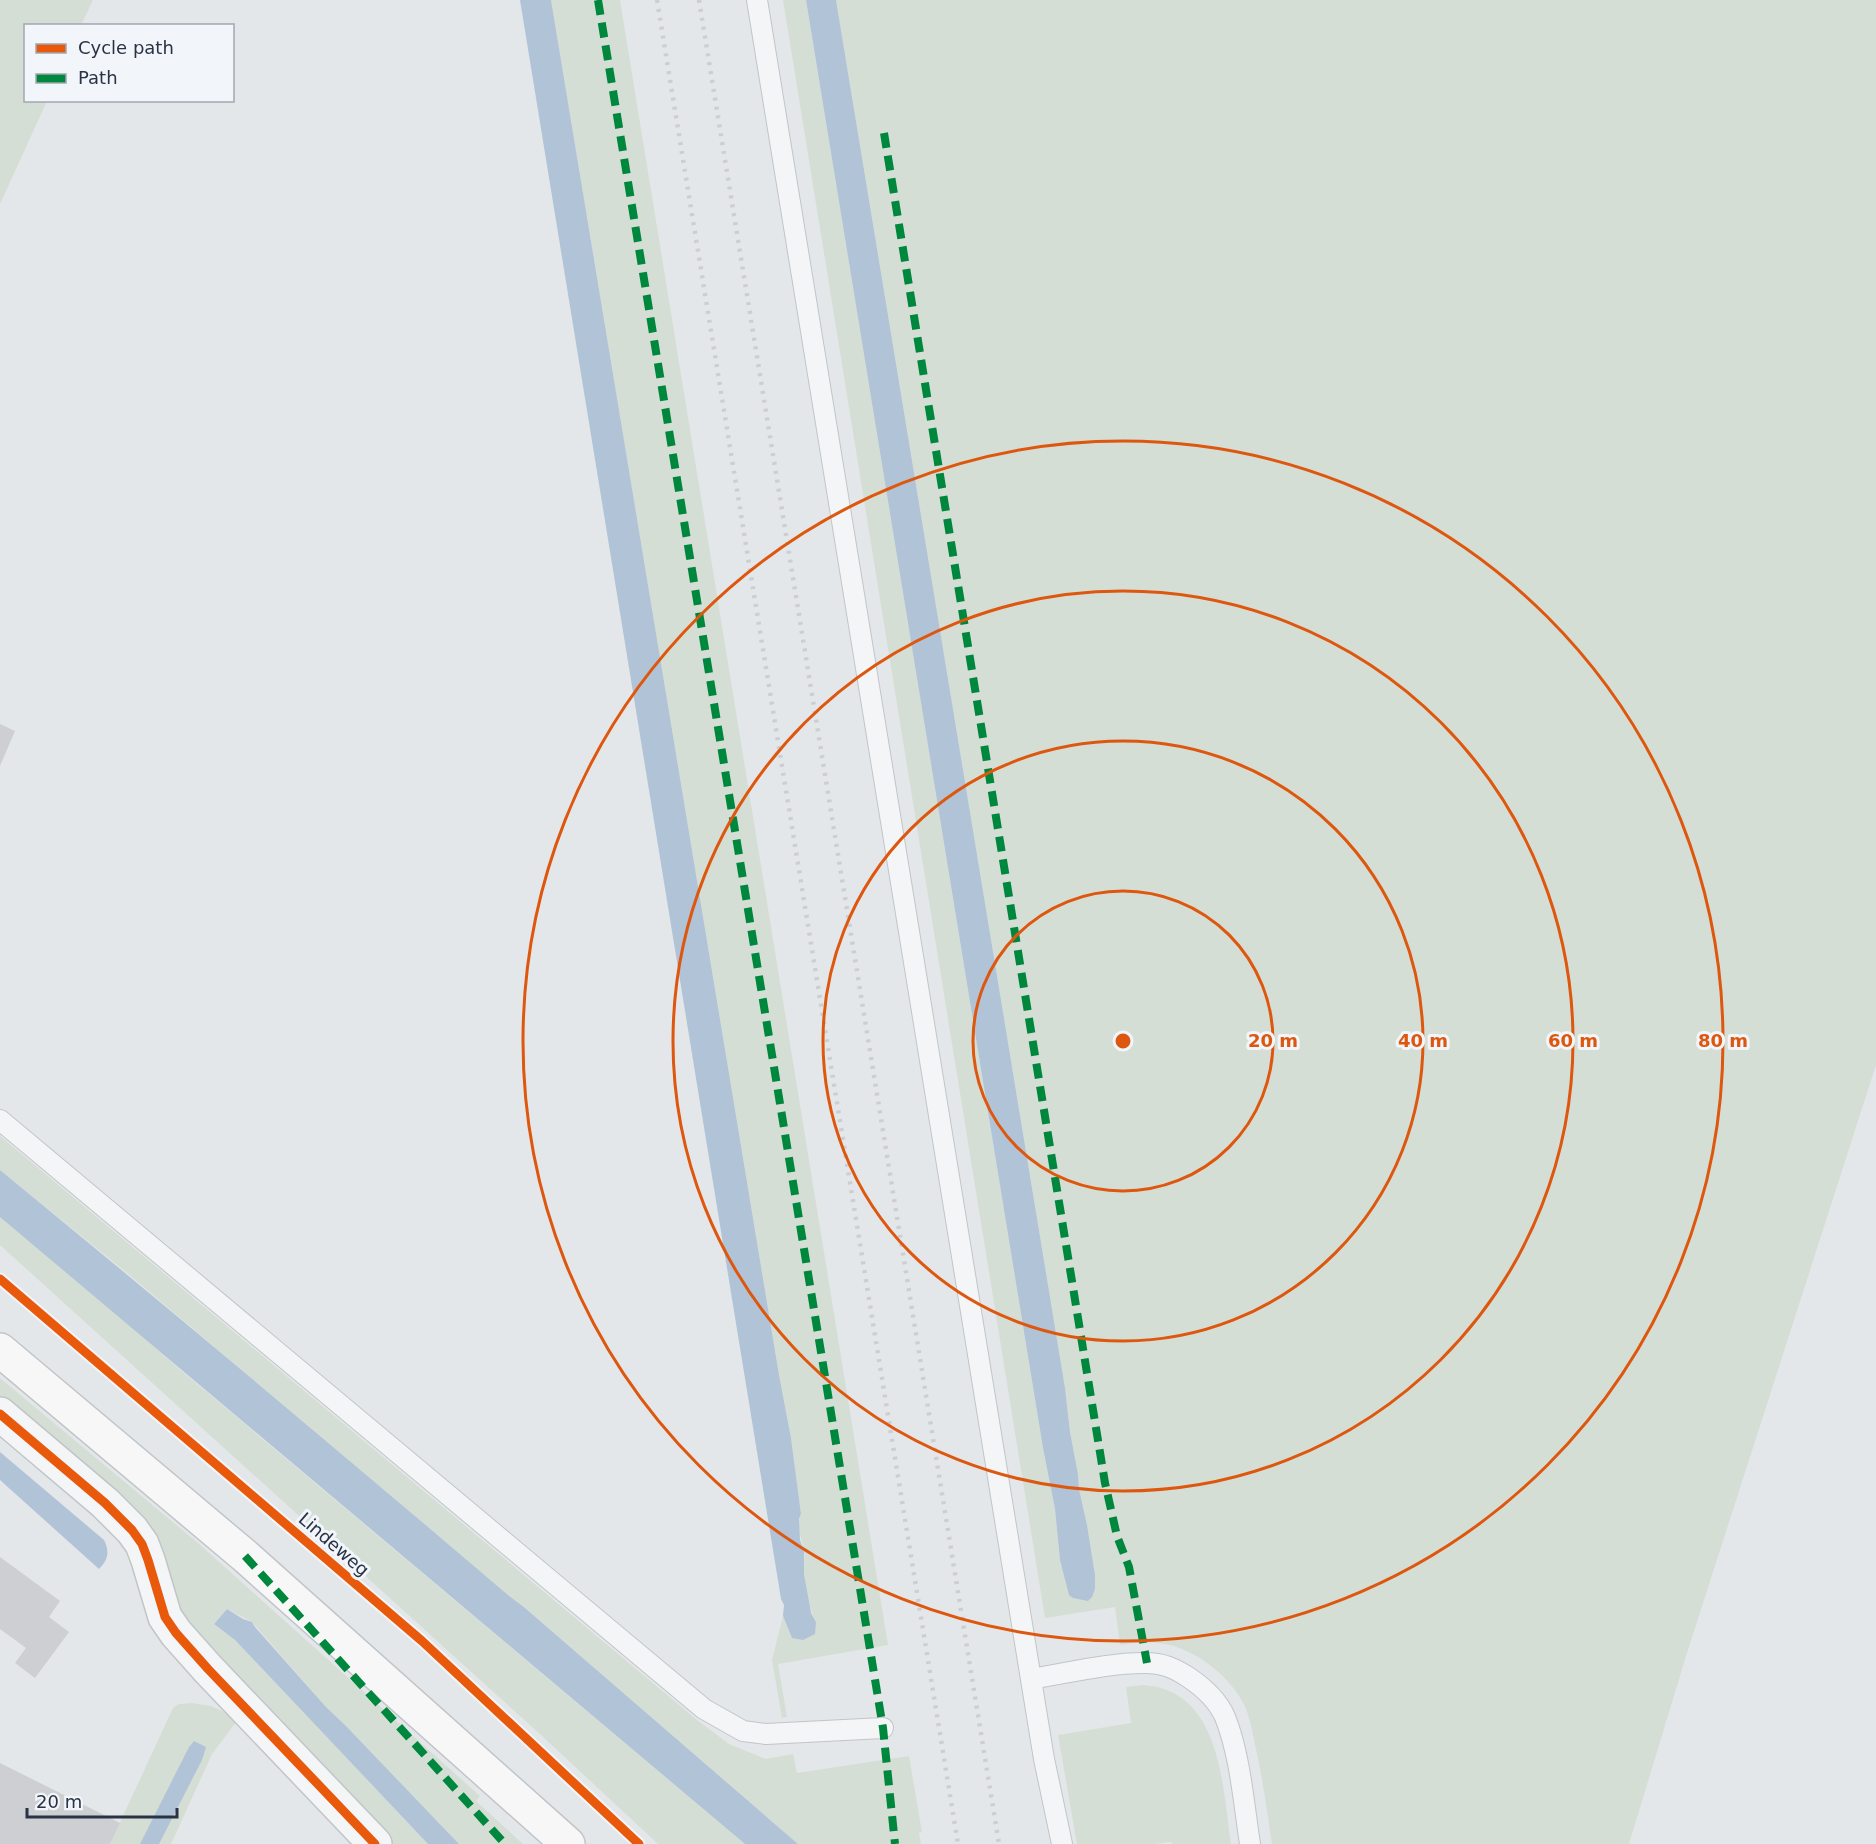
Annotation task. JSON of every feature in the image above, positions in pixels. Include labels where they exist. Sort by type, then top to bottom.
[{"type":"main road","points":[[0,1350],[245,1556],[568,1844]]},
{"type":"street","points":[[0,1414],[105,1503],[132,1530],[142,1544],[165,1617],[176,1633],[375,1844]]},
{"type":"lane","points":[[757,0],[1044,1759],[1061,1838]]},
{"type":"lane","points":[[0,1120],[704,1709],[743,1731],[754,1733],[883,1728]]},
{"type":"lane","points":[[1031,1679],[1147,1663],[1172,1666],[1194,1681],[1210,1695],[1224,1716],[1231,1736],[1250,1844]]},
{"type":"shaded area","points":[[0,0],[93,0],[81,24],[24,24],[24,102],[47,102],[0,204]]},
{"type":"shaded area","points":[[551,0],[620,0],[888,1645],[778,1664],[787,1717],[782,1718],[772,1660],[783,1616],[792,1638],[816,1622],[805,1584],[804,1554],[799,1528],[801,1514],[791,1438]]},
{"type":"shaded area","points":[[783,0],[806,0],[1043,1448],[1055,1509],[1060,1560],[1073,1598],[1081,1599],[1095,1575],[1079,1489],[1065,1388],[836,0],[1876,0],[1876,1065],[1687,1653],[1629,1844],[1272,1844],[1261,1772],[1246,1709],[1240,1697],[1221,1675],[1197,1656],[1170,1645],[1134,1643],[1120,1645],[1115,1607],[1045,1618]]},
{"type":"shaded area","points":[[0,1136],[697,1720],[729,1744],[766,1759],[793,1754],[797,1773],[909,1756],[922,1832],[919,1833],[921,1844],[798,1844],[525,1608],[127,1273],[0,1170]]},
{"type":"shaded area","points":[[0,1211],[177,1367],[745,1844],[658,1844],[0,1245]]},
{"type":"shaded area","points":[[0,1378],[198,1543],[480,1796],[476,1801],[523,1844],[459,1844],[326,1707],[252,1622],[227,1609],[214,1624],[235,1640],[428,1844],[392,1844],[200,1642],[172,1598],[0,1403]]},
{"type":"shaded area","points":[[1143,1685],[1161,1688],[1181,1698],[1197,1713],[1208,1732],[1216,1753],[1221,1777],[1231,1844],[1173,1844],[1171,1842],[1077,1844],[1058,1735],[1131,1723],[1126,1687]]},
{"type":"shaded area","points":[[192,1703],[211,1706],[239,1718],[212,1754],[171,1844],[110,1844],[173,1708],[179,1704]]},
{"type":"water","points":[[520,0],[551,0],[791,1438],[801,1514],[799,1519],[800,1540],[804,1551],[804,1574],[811,1613],[816,1622],[815,1634],[803,1640],[792,1638],[783,1616],[784,1605],[781,1599]]},
{"type":"water","points":[[806,0],[836,0],[1065,1388],[1079,1489],[1095,1575],[1095,1589],[1088,1601],[1069,1595],[1060,1560],[1055,1509],[1043,1448]]},
{"type":"water","points":[[0,1170],[525,1608],[798,1844],[745,1844],[0,1217]]},
{"type":"water","points":[[0,1452],[104,1540],[107,1556],[99,1569],[0,1480]]},
{"type":"water","points":[[227,1609],[252,1622],[326,1707],[459,1844],[428,1844],[235,1640],[214,1624]]},
{"type":"water","points":[[194,1741],[206,1747],[202,1760],[159,1844],[140,1844],[189,1747]]},
{"type":"building","points":[[0,724],[15,731],[0,766]]},
{"type":"building","points":[[0,1557],[60,1601],[49,1617],[69,1632],[35,1678],[15,1663],[26,1648],[0,1629]]},
{"type":"building","points":[[0,1763],[120,1823],[110,1844],[0,1844]]},
{"type":"railway","points":[[657,0],[958,1844]]},
{"type":"railway","points":[[699,0],[999,1844]]},
{"type":"marked path","points":[[598,0],[883,1728],[895,1844]]},
{"type":"marked path","points":[[884,133],[1105,1483],[1117,1536],[1129,1567],[1147,1663]]},
{"type":"marked path","points":[[245,1556],[505,1844]]},
{"type":"cycle path","name":"Lindeweg","points":[[0,1279],[422,1641],[639,1844]]},
{"type":"cycle path","points":[[0,1414],[105,1503],[132,1530],[142,1544],[165,1617],[176,1633],[375,1844]]}]
